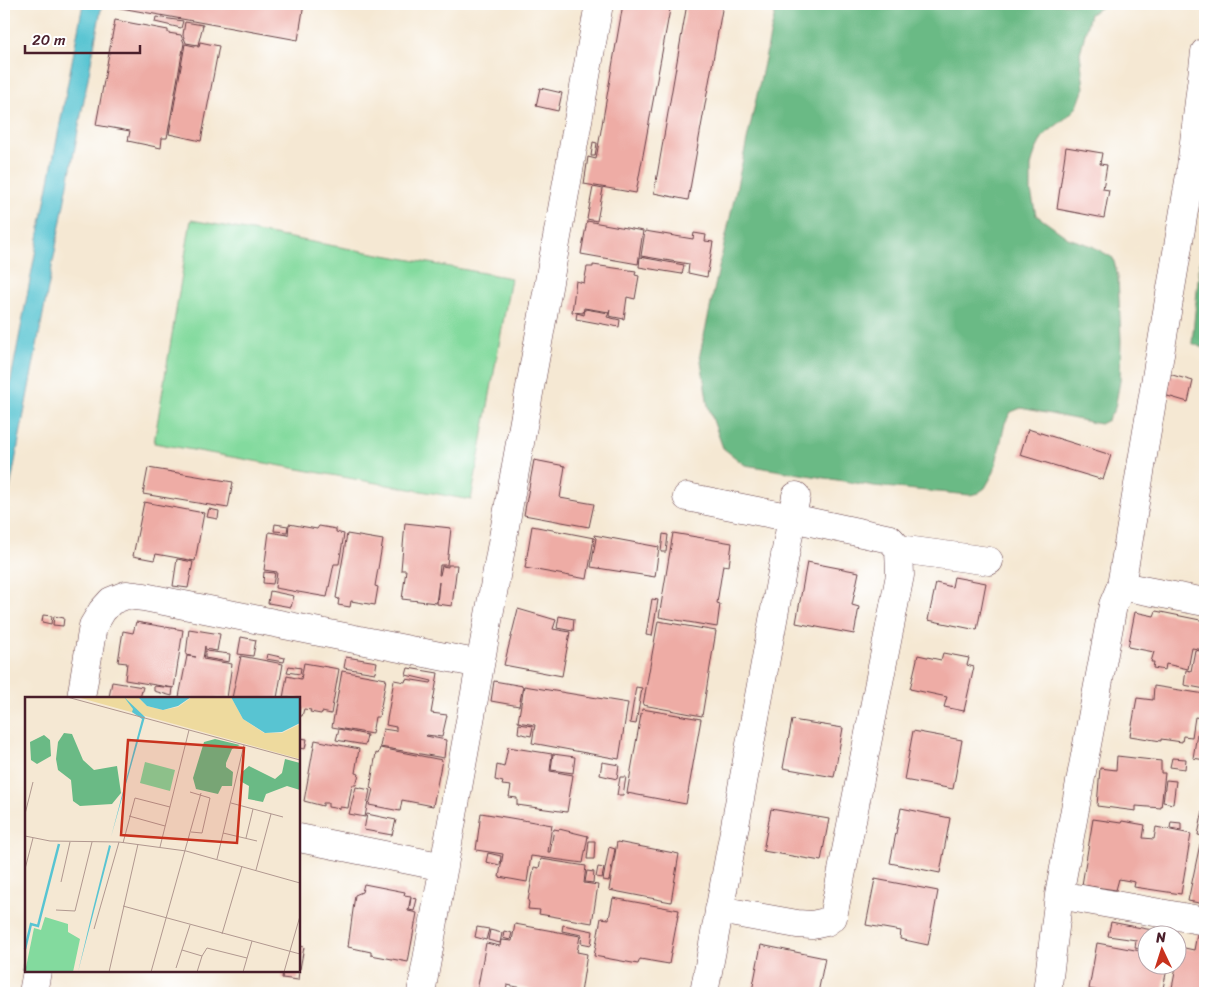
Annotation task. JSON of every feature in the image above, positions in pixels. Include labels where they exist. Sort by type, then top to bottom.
[{"type":"street","points":[[421,993],[599,4]]},
{"type":"street","points":[[1047,993],[1059,895],[1113,605],[1120,586],[1190,175],[1205,52]]},
{"type":"street","points":[[687,497],[794,507],[890,539],[899,549],[900,575],[833,917],[826,922],[804,925],[719,910]]},
{"type":"street","points":[[704,993],[794,507]]},
{"type":"street","points":[[899,549],[989,561]]},
{"type":"street","points":[[1120,586],[1205,602]]},
{"type":"street","points":[[81,697],[93,626],[111,601],[126,595],[480,664]]},
{"type":"street","points":[[300,838],[444,867]]},
{"type":"street","points":[[1059,895],[1205,921]]},
{"type":"street","points":[[33,993],[37,972]]},
{"type":"green space","points":[[777,4],[1107,4],[1090,14],[1080,53],[1084,88],[1077,107],[1043,136],[1031,166],[1031,192],[1036,215],[1068,238],[1092,246],[1113,258],[1118,277],[1121,340],[1120,381],[1115,408],[1108,420],[1100,424],[1021,408],[1011,412],[1005,423],[994,472],[985,488],[978,493],[970,495],[874,486],[745,465],[723,448],[708,406],[700,354]]},
{"type":"green space","points":[[191,220],[511,278],[471,500],[154,443]]},
{"type":"green space","points":[[1205,256],[1205,349],[1192,343],[1200,261]]},
{"type":"water","points":[[83,4],[102,4],[4,520],[4,416]]},
{"type":"building","points":[[110,4],[304,4],[298,40],[110,6]]},
{"type":"building","points":[[623,4],[671,4],[636,193],[584,184],[588,157],[596,159]]},
{"type":"building","points":[[687,4],[723,4],[688,200],[654,193]]},
{"type":"building","points":[[156,17],[183,21],[181,28],[155,22]]},
{"type":"building","points":[[115,20],[168,30],[168,33],[181,35],[184,43],[167,138],[162,138],[161,148],[128,141],[130,131],[96,125]]},
{"type":"building","points":[[185,22],[203,25],[198,45],[186,43],[183,35]]},
{"type":"building","points":[[200,42],[219,46],[201,141],[169,134],[185,44],[199,47]]},
{"type":"building","points":[[540,88],[562,93],[558,111],[536,106]]},
{"type":"building","points":[[593,142],[597,143],[595,156],[591,156]]},
{"type":"building","points":[[1066,147],[1102,153],[1100,164],[1107,165],[1103,189],[1109,190],[1104,218],[1057,209]]},
{"type":"building","points":[[593,187],[603,189],[597,221],[587,219]]},
{"type":"building","points":[[587,221],[643,231],[638,264],[581,254]]},
{"type":"building","points":[[645,231],[693,239],[694,233],[706,235],[705,241],[713,242],[707,277],[688,273],[689,264],[641,256]]},
{"type":"building","points":[[640,257],[684,265],[682,274],[639,267]]},
{"type":"building","points":[[593,265],[636,271],[635,275],[639,276],[635,299],[627,297],[624,319],[609,316],[610,309],[609,312],[584,308],[583,313],[572,312],[576,281],[584,283],[587,267],[593,267]]},
{"type":"building","points":[[585,309],[609,313],[607,317],[620,320],[619,327],[576,319],[577,313],[584,315]]},
{"type":"building","points":[[1169,374],[1193,381],[1188,402],[1164,395]]},
{"type":"building","points":[[1028,429],[1111,455],[1103,480],[1020,455]]},
{"type":"building","points":[[534,460],[565,466],[560,498],[594,504],[589,527],[524,515]]},
{"type":"building","points":[[148,468],[233,482],[228,508],[143,494]]},
{"type":"building","points":[[144,502],[204,513],[195,561],[156,554],[154,560],[133,556]]},
{"type":"building","points":[[209,509],[219,511],[218,519],[207,517]]},
{"type":"building","points":[[405,523],[451,528],[447,565],[440,565],[439,575],[442,566],[457,565],[452,606],[437,604],[439,582],[436,603],[402,599],[406,570],[401,570]]},
{"type":"building","points":[[275,524],[288,526],[287,532],[274,531]]},
{"type":"building","points":[[289,524],[317,529],[319,526],[336,529],[336,532],[344,534],[339,564],[334,564],[327,597],[275,588],[277,572],[264,570],[269,532],[288,535]]},
{"type":"building","points":[[532,526],[594,538],[587,579],[525,568]]},
{"type":"building","points":[[673,533],[732,543],[729,566],[723,565],[717,603],[720,604],[717,627],[659,617]]},
{"type":"building","points":[[347,534],[383,540],[375,586],[378,587],[375,605],[351,601],[350,607],[338,605],[339,599],[336,598]]},
{"type":"building","points":[[663,534],[668,535],[666,552],[661,552]]},
{"type":"building","points":[[594,535],[659,547],[655,577],[591,567],[596,538]]},
{"type":"building","points":[[177,559],[193,562],[188,588],[173,586]]},
{"type":"building","points":[[807,562],[859,572],[852,605],[859,607],[854,634],[796,623]]},
{"type":"building","points":[[264,572],[275,573],[273,584],[263,583]]},
{"type":"building","points":[[954,577],[986,583],[977,630],[928,620],[936,583],[952,587]]},
{"type":"building","points":[[270,591],[294,596],[291,607],[268,603]]},
{"type":"building","points":[[652,599],[658,600],[652,636],[646,635]]},
{"type":"building","points":[[518,609],[556,620],[553,629],[570,632],[562,676],[504,665]]},
{"type":"building","points":[[1156,611],[1205,621],[1204,650],[1192,648],[1188,669],[1166,664],[1165,670],[1153,668],[1154,662],[1151,662],[1154,652],[1128,647],[1135,612],[1154,616]]},
{"type":"building","points":[[43,615],[52,616],[51,624],[42,622]]},
{"type":"building","points":[[54,616],[64,618],[63,626],[53,625]]},
{"type":"building","points":[[559,616],[574,619],[573,631],[557,628]]},
{"type":"building","points":[[658,621],[716,631],[702,716],[643,705]]},
{"type":"building","points":[[136,622],[183,630],[174,688],[125,680],[127,663],[118,662],[123,631],[133,633]]},
{"type":"building","points":[[189,629],[220,634],[217,651],[205,649],[205,646],[203,659],[232,664],[227,697],[179,697],[187,656],[196,657],[186,655]]},
{"type":"building","points":[[241,637],[256,640],[253,656],[238,654]]},
{"type":"building","points":[[1195,650],[1205,652],[1205,689],[1184,685],[1186,670],[1191,671]]},
{"type":"building","points":[[205,651],[230,654],[229,662],[205,658]]},
{"type":"building","points":[[943,653],[969,658],[967,665],[974,667],[964,711],[944,707],[947,697],[910,689],[918,655],[941,660]]},
{"type":"building","points":[[267,654],[285,658],[284,662],[266,659]]},
{"type":"building","points":[[241,656],[283,664],[277,697],[232,697]]},
{"type":"building","points":[[346,657],[377,662],[375,673],[344,668]]},
{"type":"building","points":[[304,663],[339,669],[331,714],[310,712],[311,710],[304,709],[302,716],[300,716],[300,697],[283,697],[287,676],[301,679]]},
{"type":"building","points":[[289,666],[301,668],[300,674],[287,672]]},
{"type":"building","points":[[408,668],[438,673],[431,713],[447,715],[442,737],[426,736],[446,740],[444,758],[380,747],[383,729],[396,731],[396,727],[386,725],[394,680],[405,682],[406,679],[431,683],[432,681],[406,675]]},
{"type":"building","points":[[342,671],[386,679],[379,717],[375,717],[372,734],[332,727]]},
{"type":"building","points":[[494,681],[523,686],[519,706],[491,701]]},
{"type":"building","points":[[112,682],[143,687],[140,697],[109,697]]},
{"type":"building","points":[[154,686],[173,688],[172,696],[154,691]]},
{"type":"building","points":[[524,686],[628,703],[619,759],[532,743],[535,725],[518,722]]},
{"type":"building","points":[[1154,686],[1205,694],[1201,718],[1195,717],[1192,737],[1183,736],[1182,742],[1130,736],[1137,698],[1153,700]]},
{"type":"building","points":[[636,687],[642,688],[636,724],[630,723]]},
{"type":"building","points":[[642,709],[701,719],[686,804],[627,793]]},
{"type":"building","points":[[792,720],[843,728],[834,777],[783,768]]},
{"type":"building","points":[[519,724],[533,726],[531,736],[518,733]]},
{"type":"building","points":[[339,729],[367,735],[365,745],[336,740]]},
{"type":"building","points":[[913,731],[962,740],[953,789],[904,780]]},
{"type":"building","points":[[1197,734],[1205,736],[1205,760],[1193,758]]},
{"type":"building","points":[[300,738],[307,739],[305,749],[300,748]]},
{"type":"building","points":[[315,740],[359,749],[355,773],[359,774],[356,785],[352,785],[348,808],[340,807],[340,809],[328,807],[328,803],[323,803],[323,806],[304,801]]},
{"type":"building","points":[[508,747],[552,754],[550,771],[573,775],[567,812],[517,805],[517,798],[509,797],[511,786],[502,785],[503,782],[495,780],[497,765],[504,767]]},
{"type":"building","points":[[380,748],[442,760],[433,806],[402,800],[400,811],[369,805],[373,789],[370,788],[376,753],[378,754]]},
{"type":"building","points":[[553,754],[575,757],[573,773],[551,770]]},
{"type":"building","points":[[1117,756],[1161,761],[1161,773],[1165,773],[1161,808],[1136,806],[1136,811],[1097,806],[1100,768],[1116,770]]},
{"type":"building","points":[[1172,758],[1186,759],[1185,769],[1170,767]]},
{"type":"building","points":[[602,762],[619,765],[617,779],[600,775]]},
{"type":"building","points":[[620,777],[626,777],[623,795],[617,795]]},
{"type":"building","points":[[1166,780],[1176,781],[1173,804],[1163,802]]},
{"type":"building","points":[[356,787],[370,790],[365,817],[349,814]]},
{"type":"building","points":[[901,808],[950,818],[940,873],[890,863]]},
{"type":"building","points":[[771,809],[829,819],[821,861],[763,851]]},
{"type":"building","points":[[1203,810],[1205,810],[1204,836],[1198,835]]},
{"type":"building","points":[[481,813],[552,825],[548,852],[550,852],[554,829],[588,836],[583,863],[531,856],[527,882],[499,877],[503,854],[476,850]]},
{"type":"building","points":[[367,814],[396,820],[392,835],[364,830]]},
{"type":"building","points":[[1093,819],[1145,825],[1143,838],[1154,839],[1156,827],[1191,834],[1181,894],[1134,887],[1135,882],[1119,879],[1116,890],[1082,885]]},
{"type":"building","points":[[1171,822],[1181,823],[1181,830],[1170,828]]},
{"type":"building","points":[[589,841],[595,841],[594,859],[587,859]]},
{"type":"building","points":[[617,842],[679,854],[671,902],[609,890]]},
{"type":"building","points":[[1200,844],[1205,845],[1205,904],[1188,901]]},
{"type":"building","points":[[609,847],[615,849],[609,881],[603,880]]},
{"type":"building","points":[[488,853],[501,856],[500,865],[486,862]]},
{"type":"building","points":[[541,859],[586,866],[584,883],[598,885],[592,923],[539,914],[540,910],[528,909],[534,867],[539,868]]},
{"type":"building","points":[[598,867],[604,868],[602,878],[596,877]]},
{"type":"building","points":[[587,871],[594,872],[593,883],[585,882]]},
{"type":"building","points":[[875,879],[938,891],[928,945],[900,939],[901,931],[866,925]]},
{"type":"building","points":[[364,884],[405,892],[404,895],[411,896],[408,911],[417,913],[408,962],[371,955],[371,952],[348,947],[355,895],[362,892]]},
{"type":"building","points":[[411,898],[417,899],[414,911],[409,910]]},
{"type":"building","points":[[613,898],[679,910],[669,964],[640,959],[638,964],[594,956],[601,918],[609,919]]},
{"type":"building","points":[[1111,922],[1136,927],[1136,940],[1108,936]]},
{"type":"building","points":[[515,924],[580,936],[577,952],[587,954],[581,993],[550,993],[507,985],[506,993],[477,991],[486,943],[500,946],[501,940],[512,941]]},
{"type":"building","points":[[563,925],[593,931],[591,945],[581,943],[582,935],[562,931]]},
{"type":"building","points":[[477,927],[489,929],[486,940],[475,937]]},
{"type":"building","points":[[1198,929],[1205,930],[1205,993],[1171,993],[1175,974],[1186,974],[1186,948],[1194,950]]},
{"type":"building","points":[[490,930],[502,933],[500,943],[488,940]]},
{"type":"building","points":[[504,931],[512,933],[510,940],[503,938]]},
{"type":"building","points":[[1097,943],[1136,950],[1136,974],[1166,974],[1162,993],[1110,993],[1089,989]]},
{"type":"building","points":[[761,945],[825,958],[818,993],[761,993],[752,991]]},
{"type":"building","points":[[300,946],[304,947],[300,969]]},
{"type":"building","points":[[283,972],[299,972],[298,980],[282,978]]}]
